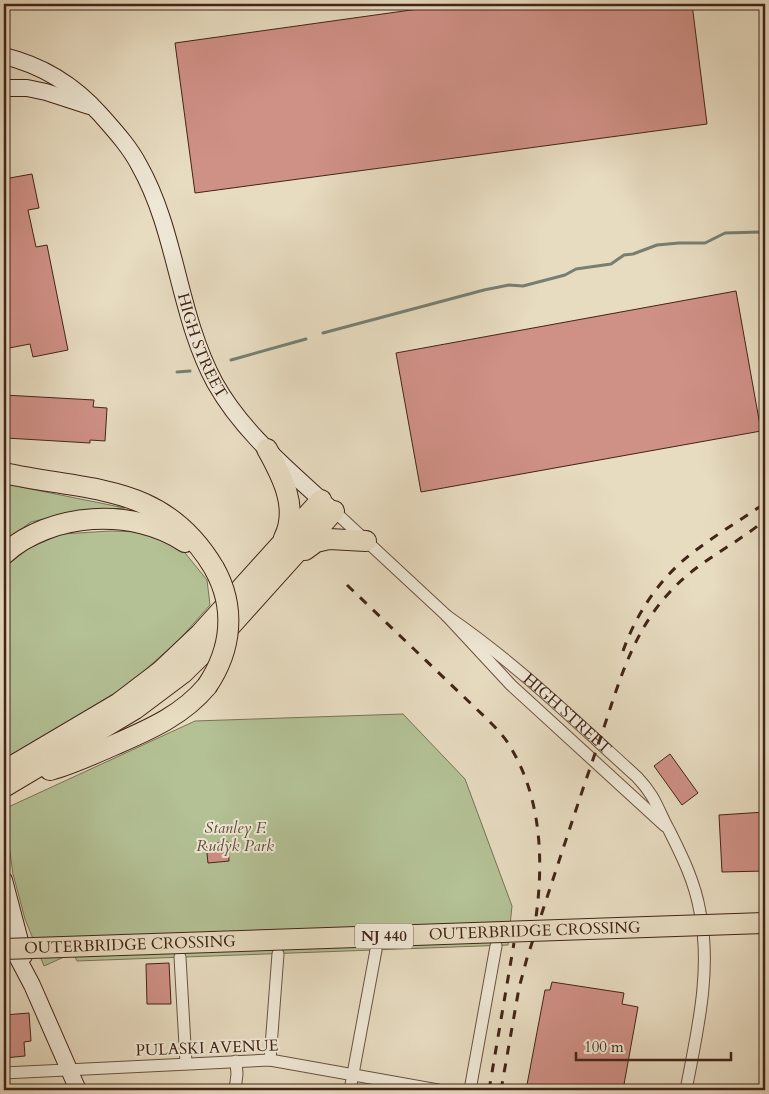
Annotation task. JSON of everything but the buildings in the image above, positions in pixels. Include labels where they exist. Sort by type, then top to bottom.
[{"type":"highway","points":[[267,449],[281,477],[290,509],[285,552]]},
{"type":"highway","points":[[4,473],[112,492],[138,500],[178,524],[197,543],[222,583],[229,628],[224,655],[207,686],[187,706],[164,722],[77,761],[44,761],[4,771]]},
{"type":"highway","points":[[4,787],[44,761],[166,667],[285,552],[328,506]]},
{"type":"highway","points":[[4,554],[29,536],[53,527],[83,521],[115,520],[137,522],[167,532],[193,547],[214,568]]},
{"type":"highway","points":[[285,552],[329,539],[366,541]]},
{"type":"highway","name":"OUTERBRIDGE CROSSING","points":[[4,936],[765,911]]},
{"type":"highway","name":"OUTERBRIDGE CROSSING","points":[[4,949],[765,924]]},
{"type":"street","points":[[4,57],[10,64],[11,69],[8,78],[4,82]]},
{"type":"street","name":"HIGH STREET","points":[[4,57],[22,62],[50,74],[73,88],[94,107],[128,148],[139,165],[160,216],[194,331],[215,382],[234,413],[267,449],[447,616],[511,685],[668,828]]},
{"type":"street","points":[[4,88],[27,88],[46,92],[94,107]]},
{"type":"street","name":"HIGH STREET","points":[[447,616],[493,649],[522,673],[637,778],[654,798],[681,853],[694,889],[700,911],[704,942],[703,986],[686,1090]]},
{"type":"street","points":[[4,880],[32,985]]},
{"type":"street","points":[[4,932],[32,985],[78,1090]]},
{"type":"street","points":[[470,1090],[496,946]]},
{"type":"street","points":[[350,1090],[376,950]]},
{"type":"street","points":[[270,1060],[278,954]]},
{"type":"street","points":[[180,957],[186,1064]]},
{"type":"street","name":"PULASKI AVENUE","points":[[4,1072],[270,1060],[438,1090]]},
{"type":"street","points":[[234,1090],[237,1074],[236,1061]]},
{"type":"green space","points":[[4,481],[21,487],[125,508],[77,511],[31,522],[4,541]]},
{"type":"green space","points":[[110,531],[144,532],[181,548],[207,580],[210,605],[179,640],[128,685],[4,761],[4,568],[29,548],[62,534]]},
{"type":"green space","name":"Stanley F. Rudyk Park","points":[[403,714],[465,779],[512,906],[508,945],[77,961],[73,953],[44,966],[25,919],[13,874],[4,809],[195,721]]},
{"type":"waterway","points":[[323,333],[484,290],[509,285],[523,286],[565,275],[576,269],[611,264],[624,255],[633,254],[657,245],[705,243],[725,233],[761,232]]},
{"type":"waterway","points":[[231,360],[306,339]]},
{"type":"waterway","points":[[177,372],[190,371]]},
{"type":"railway","points":[[623,651],[642,610],[669,574],[700,547],[765,503]]},
{"type":"railway","points":[[501,1090],[519,988],[527,958],[619,683],[634,645],[656,609],[680,582],[703,563],[765,520]]},
{"type":"railway","points":[[347,585],[488,720],[508,743],[519,763],[527,784],[537,827],[540,872],[536,917]]},
{"type":"railway","points":[[489,1090],[514,943]]}]
